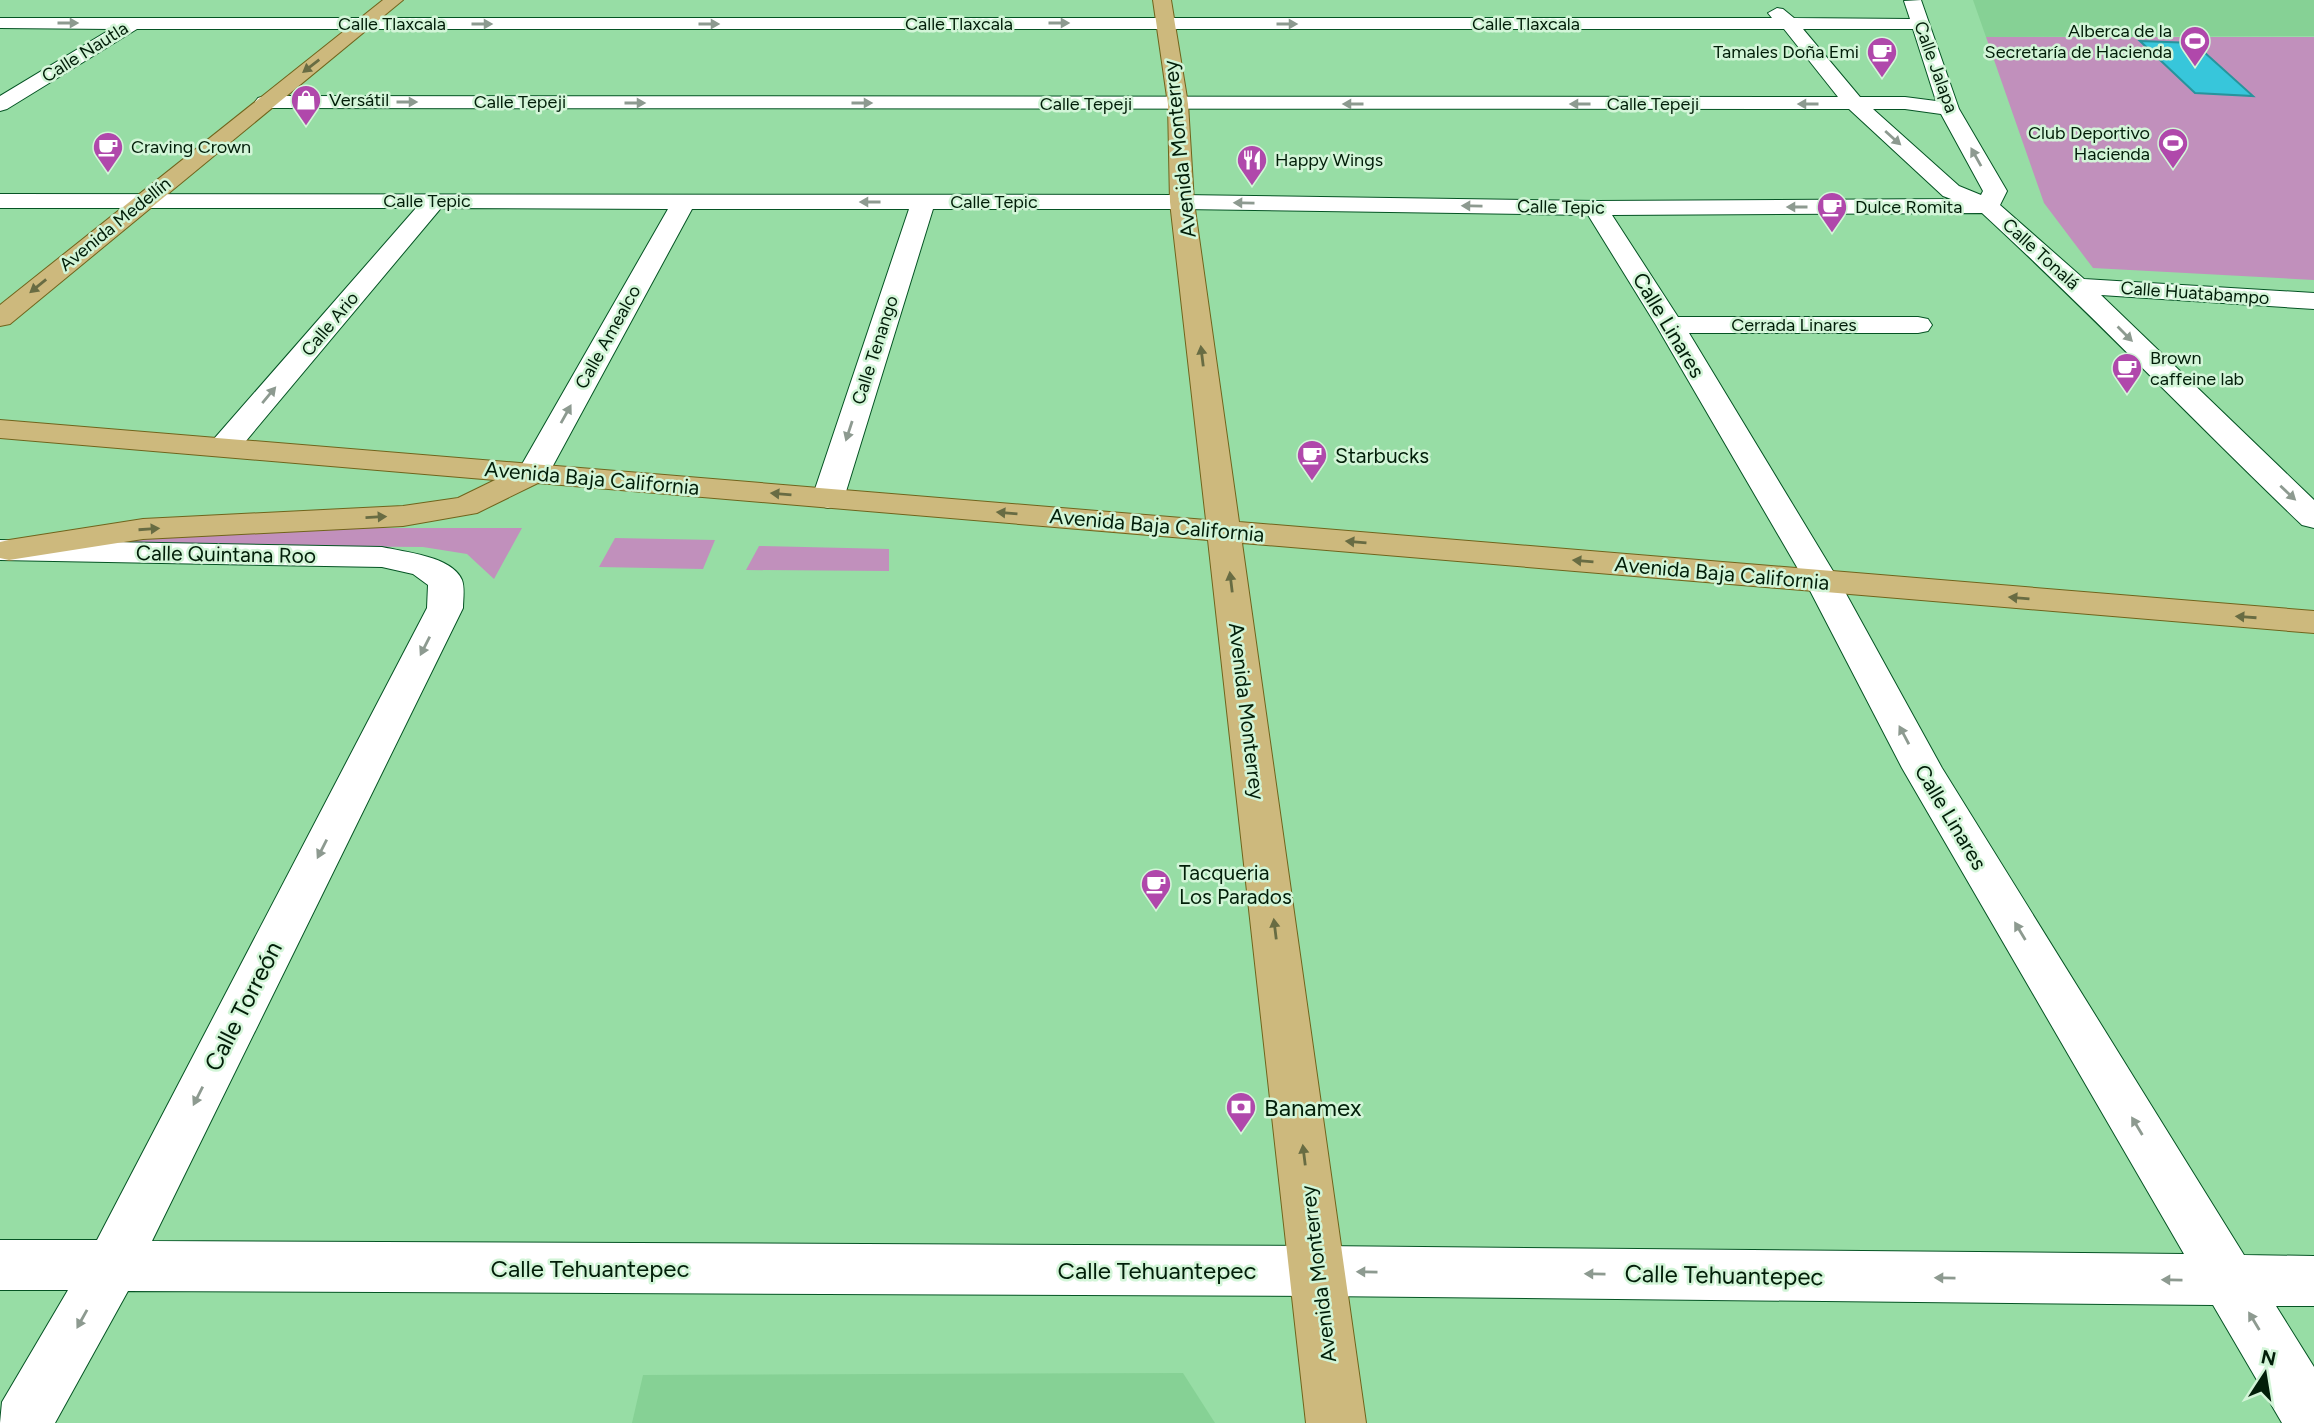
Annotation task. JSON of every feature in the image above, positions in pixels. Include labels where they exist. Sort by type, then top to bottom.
[{"type":"main road","name":"Avenida Medellín","points":[[0,318],[394,0]]},
{"type":"main road","name":"Avenida Monterrey","points":[[1163,12],[1178,104],[1182,202],[1319,1271],[1336,1423]]},
{"type":"main road","name":"Avenida Baja California","points":[[0,429],[2314,622]]},
{"type":"main road","points":[[4,550],[143,529],[403,516],[466,506],[533,473]]},
{"type":"street","name":"Calle Tonalá","points":[[1763,0],[1790,25],[1855,104],[1951,191],[1988,206],[2077,286],[2255,463],[2314,517]]},
{"type":"street","name":"Calle Jalapa","points":[[1912,0],[1949,109],[1996,191],[1988,206]]},
{"type":"street","name":"Calle Nautla","points":[[0,104],[161,6]]},
{"type":"street","points":[[512,24],[529,8]]},
{"type":"street","name":"Calle Tlaxcala","points":[[0,23],[512,24],[1163,12],[1790,25],[1919,24]]},
{"type":"street","name":"Calle Tepeji","points":[[265,102],[1905,103],[1949,109]]},
{"type":"street","name":"Calle Tepic","points":[[0,201],[1182,202],[1596,208],[1988,206]]},
{"type":"street","name":"Calle Ario","points":[[224,447],[435,201]]},
{"type":"street","name":"Calle Amealco","points":[[533,473],[684,201]]},
{"type":"street","name":"Calle Tenango","points":[[828,498],[923,202]]},
{"type":"street","name":"Calle Linares","points":[[1596,208],[1670,326],[1822,581],[1922,768],[2314,1422]]},
{"type":"street","name":"Calle Huatabampo","points":[[2077,286],[2314,301]]},
{"type":"street","name":"Cerrada Linares","points":[[1670,326],[1918,325]]},
{"type":"street","name":"Calle Quintana Roo","points":[[4,550],[382,557],[424,566],[446,582]]},
{"type":"street","name":"Calle Torreón","points":[[23,1423],[112,1266],[444,608],[446,582]]},
{"type":"street","name":"Calle Tehuantepec","points":[[0,1265],[1319,1271],[2314,1281]]},
{"type":"shaded area","points":[[1973,0],[2314,0],[2314,36],[1986,37]]},
{"type":"shaded area","name":"Club Deportivo Hacienda","points":[[1986,37],[2314,37],[2314,280],[2093,268],[2044,203]]},
{"type":"shaded area","points":[[374,528],[522,528],[494,579],[467,554],[423,547],[41,544],[175,533]]},
{"type":"shaded area","points":[[615,538],[715,540],[703,569],[599,567]]},
{"type":"shaded area","points":[[759,546],[889,549],[889,571],[746,570]]},
{"type":"shaded area","points":[[1183,1373],[1215,1423],[632,1423],[643,1375]]},
{"type":"water","name":"Alberca de la Secretaría de Hacienda","points":[[2140,41],[2194,43],[2253,96],[2195,93]]},
{"type":"place","name":"Alberca de la Secretaría de Hacienda","points":[[2195,68]]},
{"type":"place","name":"Tamales Doña Emi","points":[[1882,79]]},
{"type":"place","name":"Versátil","points":[[306,127]]},
{"type":"place","name":"Club Deportivo Hacienda","points":[[2173,170]]},
{"type":"place","name":"Craving Crown","points":[[108,174]]},
{"type":"place","name":"Happy Wings","points":[[1252,187]]},
{"type":"place","name":"Dulce Romita","points":[[1832,234]]},
{"type":"place","name":"Brown caffeine lab","points":[[2127,395]]},
{"type":"place","name":"Starbucks","points":[[1312,482]]},
{"type":"place","name":"Tacqueria Los Parados","points":[[1156,911]]},
{"type":"place","name":"Banamex","points":[[1241,1134]]}]
